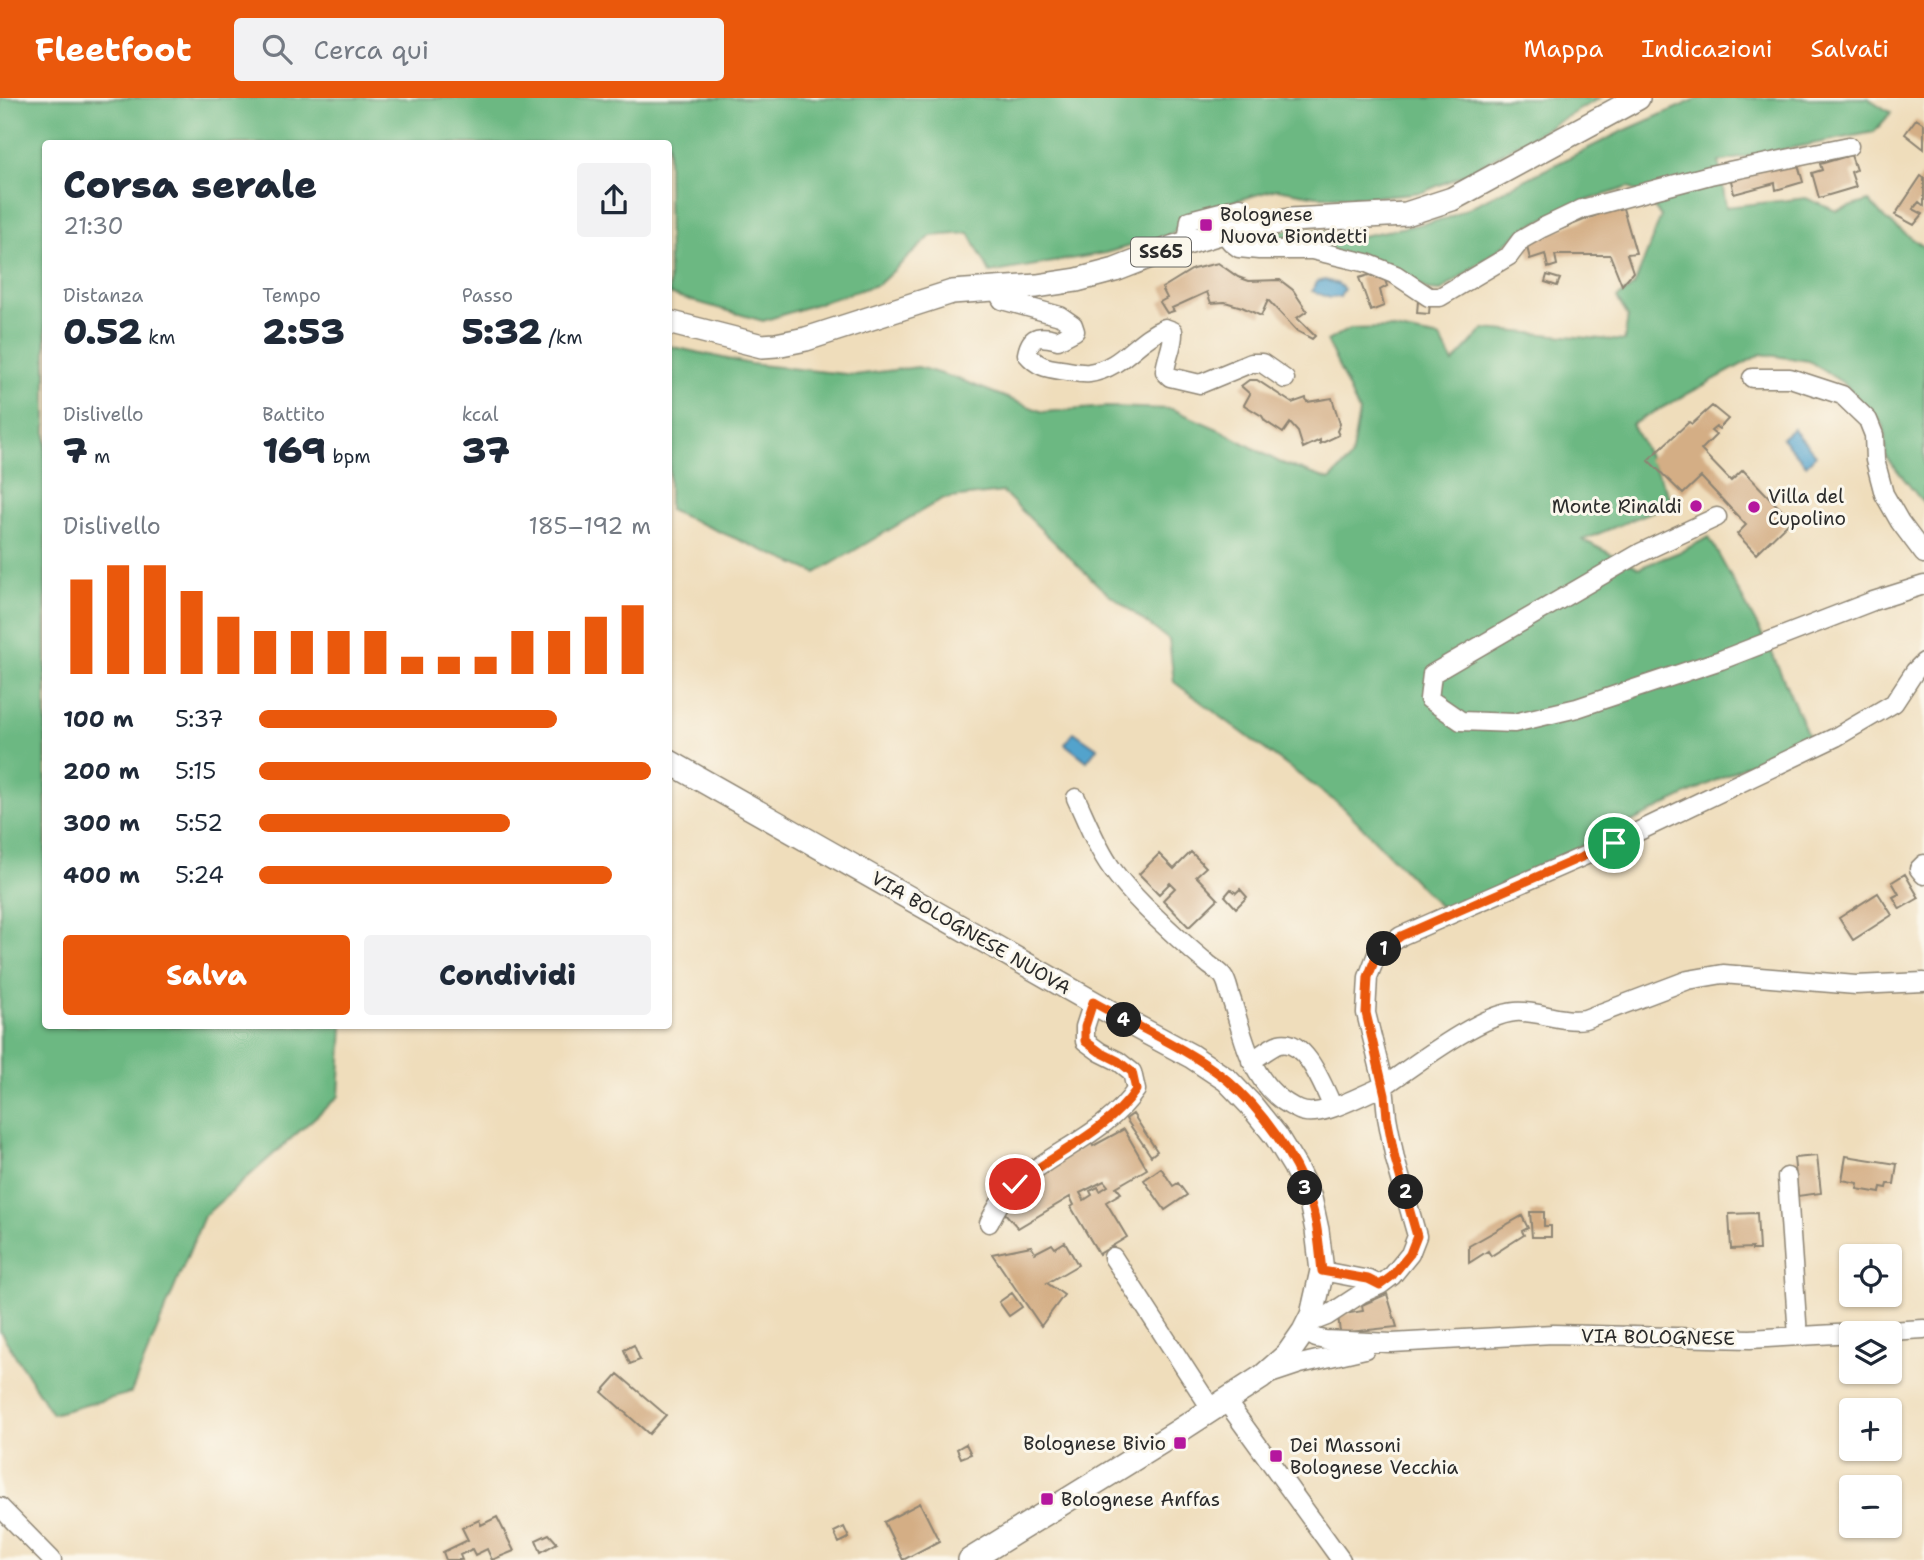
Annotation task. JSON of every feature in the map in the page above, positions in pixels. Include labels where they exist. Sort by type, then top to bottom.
[{"type":"main road","name":"SS65","points":[[672,323],[762,346],[776,345],[806,339],[952,292],[1037,286],[1077,280],[1115,270],[1223,232],[1290,220],[1406,214],[1452,199],[1638,98]]},
{"type":"main road","name":"VIA BOLOGNESE NUOVA","points":[[672,763],[1191,1056],[1227,1080],[1276,1136],[1295,1167],[1310,1198],[1322,1271],[1310,1331],[1262,1377]]},
{"type":"main road","name":"VIA BOLOGNESE","points":[[970,1560],[1262,1377]]},
{"type":"street","points":[[1223,232],[1239,248],[1312,250],[1367,263],[1396,275],[1429,297],[1440,297],[1509,256],[1521,240],[1582,209],[1710,175],[1849,146]]},
{"type":"street","points":[[1187,243],[1191,220],[1240,207],[1252,226]]},
{"type":"street","points":[[996,289],[1002,300],[1060,316],[1073,325],[1075,331],[1058,340],[1042,336],[1034,339],[1027,354],[1041,367],[1086,374],[1104,369],[1118,363],[1153,332],[1165,328],[1173,331],[1174,341],[1166,358],[1165,372],[1170,377],[1200,384],[1251,363],[1262,363],[1286,379]]},
{"type":"street","points":[[1752,378],[1790,378],[1842,395],[1868,420],[1874,435],[1875,460],[1884,494],[1900,522],[1924,554]]},
{"type":"street","points":[[1717,517],[1640,553],[1432,674],[1429,699],[1461,721],[1514,723],[1577,708],[1721,660],[1872,601],[1924,585]]},
{"type":"street","points":[[1314,1360],[1310,1331],[1326,1316],[1392,1276],[1410,1254],[1417,1236],[1395,1159],[1384,1086],[1366,1013],[1368,977],[1377,954],[1401,936],[1614,843],[1836,737],[1894,703],[1924,662]]},
{"type":"street","points":[[1076,798],[1091,833],[1112,868],[1152,913],[1194,953],[1224,976],[1251,1061],[1268,1086],[1288,1104],[1301,1111],[1311,1113],[1333,1107],[1384,1086],[1466,1031],[1491,1018],[1516,1012],[1570,1021],[1584,1019],[1688,980],[1723,974],[1856,985],[1924,982]]},
{"type":"street","points":[[1924,864],[1919,869],[1924,875]]},
{"type":"street","points":[[989,1223],[1000,1202],[1015,1184],[1106,1123],[1126,1106],[1136,1090],[1132,1072],[1085,1041],[1085,1027],[1093,1002]]},
{"type":"street","points":[[1251,1061],[1277,1045],[1297,1047],[1308,1059],[1333,1107]]},
{"type":"street","points":[[1787,1177],[1798,1336]]},
{"type":"street","points":[[1113,1257],[1219,1405],[1341,1560]]},
{"type":"street","points":[[1322,1271],[1368,1279],[1380,1285]]},
{"type":"street","name":"VIA BOLOGNESE","points":[[1310,1331],[1335,1341],[1392,1343],[1553,1334],[1750,1339],[1924,1329]]},
{"type":"street","name":"VIA BOLOGNESE","points":[[1262,1377],[1314,1360],[1392,1343]]},
{"type":"street","points":[[0,1507],[52,1560]]},
{"type":"green space","points":[[0,98],[1600,98],[1463,175],[1423,192],[1371,197],[1317,196],[1277,189],[1194,215],[1169,235],[1105,253],[990,273],[969,233],[931,236],[879,284],[763,321],[672,295],[672,140],[42,140],[42,1029],[343,1029],[339,1096],[204,1216],[131,1393],[52,1414],[0,1331]]},
{"type":"green space","points":[[1699,98],[1868,98],[1891,113],[1874,132],[1719,162],[1726,207],[1806,198],[1836,211],[1869,201],[1885,219],[1924,247],[1924,504],[1886,456],[1884,426],[1846,385],[1809,361],[1761,354],[1632,424],[1673,503],[1583,540],[1639,568],[1709,537],[1772,653],[1808,735],[1446,913],[1344,808],[1174,682],[1169,640],[1100,587],[1003,492],[942,499],[816,573],[672,511],[672,347],[750,364],[855,375],[918,367],[961,380],[1043,412],[1107,407],[1172,409],[1220,430],[1279,462],[1330,480],[1351,458],[1359,412],[1327,341],[1349,329],[1389,328],[1440,338],[1453,363],[1484,329],[1624,341],[1628,317],[1617,298],[1634,286],[1661,216],[1645,198],[1629,187],[1570,206],[1523,229],[1441,291],[1427,290],[1403,275],[1248,243],[1259,234],[1302,228],[1357,237],[1446,219],[1621,132]]},
{"type":"water","points":[[1325,280],[1344,289],[1340,297],[1330,298],[1312,291],[1316,282]]},
{"type":"water","points":[[1793,429],[1816,455],[1806,465],[1782,438]]},
{"type":"water","points":[[1074,732],[1097,748],[1087,761],[1065,744]]},
{"type":"building","points":[[1916,119],[1924,124],[1924,149],[1905,134]]},
{"type":"building","points":[[1851,155],[1856,170],[1851,172],[1856,187],[1819,198],[1812,173],[1822,170],[1820,164]]},
{"type":"building","points":[[1797,161],[1803,182],[1776,190],[1775,183],[1734,194],[1730,176]]},
{"type":"building","points":[[1921,176],[1924,178],[1924,206],[1919,202],[1913,209],[1923,214],[1914,225],[1895,215]]},
{"type":"building","points":[[1622,205],[1636,253],[1627,254],[1633,272],[1622,285],[1610,255],[1555,255],[1557,265],[1548,268],[1545,254],[1530,259],[1526,243]]},
{"type":"building","points":[[1218,263],[1249,281],[1280,280],[1293,290],[1307,311],[1297,318],[1315,336],[1312,339],[1297,331],[1268,300],[1261,316],[1225,302],[1211,303],[1207,292],[1172,308],[1174,311],[1167,313],[1160,302],[1167,298],[1162,288],[1193,269]]},
{"type":"building","points":[[1369,275],[1385,280],[1387,286],[1380,290],[1384,306],[1371,311],[1359,278]]},
{"type":"building","points":[[1547,275],[1560,279],[1557,286],[1545,282]]},
{"type":"building","points":[[1418,301],[1430,302],[1429,314],[1417,313]]},
{"type":"building","points":[[1249,380],[1257,380],[1292,403],[1306,398],[1307,402],[1332,398],[1340,424],[1337,431],[1339,435],[1303,448],[1298,432],[1290,423],[1283,433],[1244,405],[1250,394],[1241,386]]},
{"type":"building","name":"Villa del Cupolino","points":[[1712,406],[1728,419],[1719,429],[1716,427],[1711,431],[1716,435],[1701,450],[1731,481],[1743,470],[1791,520],[1756,554],[1737,534],[1746,525],[1701,477],[1683,494],[1648,460],[1689,422],[1692,424]]},
{"type":"building","points":[[1191,852],[1206,867],[1196,876],[1218,899],[1189,927],[1163,900],[1175,888],[1170,883],[1159,894],[1139,874],[1159,854],[1174,869]]},
{"type":"building","points":[[1905,874],[1919,898],[1900,909],[1893,897],[1899,894],[1892,882]]},
{"type":"building","points":[[1231,889],[1236,893],[1240,889],[1247,897],[1236,908],[1225,896]]},
{"type":"building","points":[[1878,893],[1892,915],[1853,940],[1839,918]]},
{"type":"building","points":[[1133,1114],[1157,1151],[1151,1156],[1126,1119]]},
{"type":"building","points":[[1124,1129],[1147,1169],[1116,1187],[1121,1193],[1106,1202],[1127,1237],[1099,1254],[1071,1207],[1074,1205],[1070,1197],[1018,1228],[1003,1211],[1021,1195],[1016,1189],[1091,1142],[1093,1146]],"holes":[[[1104,1181],[1108,1186],[1100,1191],[1098,1187],[1090,1191],[1092,1195],[1084,1200],[1080,1193]]]},
{"type":"building","points":[[1817,1156],[1821,1193],[1798,1196],[1794,1158]]},
{"type":"building","points":[[1846,1156],[1897,1164],[1894,1184],[1888,1184],[1887,1188],[1881,1187],[1880,1193],[1857,1189],[1858,1183],[1842,1180]]},
{"type":"building","points":[[1161,1168],[1173,1186],[1178,1183],[1187,1195],[1165,1210],[1144,1180]]},
{"type":"building","points":[[1530,1212],[1544,1212],[1544,1226],[1551,1226],[1551,1237],[1532,1237]]},
{"type":"building","points":[[1757,1213],[1759,1250],[1731,1249],[1729,1214]]},
{"type":"building","points":[[1522,1216],[1528,1228],[1522,1231],[1524,1235],[1491,1256],[1488,1251],[1469,1263],[1469,1246]]},
{"type":"building","points":[[1065,1242],[1078,1265],[1047,1283],[1064,1295],[1041,1326],[992,1254],[1031,1246],[1035,1253],[1052,1244],[1055,1248]]},
{"type":"building","points":[[1012,1293],[1022,1307],[1009,1316],[999,1302]]},
{"type":"building","points":[[1387,1294],[1397,1327],[1340,1333],[1338,1315],[1363,1311],[1362,1305]]},
{"type":"building","points":[[634,1345],[640,1360],[630,1364],[624,1350]]},
{"type":"building","points":[[618,1374],[666,1415],[649,1434],[602,1392]]},
{"type":"building","points":[[966,1444],[971,1454],[961,1458],[957,1449]]},
{"type":"building","points":[[920,1503],[939,1541],[903,1560],[884,1522]]},
{"type":"building","points":[[497,1517],[514,1551],[492,1560],[487,1549],[475,1555],[472,1549],[460,1555],[462,1560],[446,1560],[443,1552],[468,1540],[462,1528],[479,1520],[481,1525]]},
{"type":"building","points":[[844,1527],[849,1538],[839,1543],[834,1532]]},
{"type":"building","points":[[549,1534],[557,1543],[541,1552],[536,1540]]},
{"type":"place","name":"Bolognese Nuova Biondetti","points":[[1206,225]]},
{"type":"place","name":"Monte Rinaldi","points":[[1696,506]]},
{"type":"place","name":"Villa del Cupolino","points":[[1754,507]]},
{"type":"place","name":"Bolognese Bivio","points":[[1180,1443]]},
{"type":"place","name":"Dei Massoni Bolognese Vecchia","points":[[1276,1456]]},
{"type":"place","name":"Bolognese Anffas","points":[[1047,1499]]},
{"type":"route","points":[[1015,1184],[1106,1123],[1126,1106],[1136,1090],[1132,1072],[1085,1041],[1085,1027],[1093,1002],[1191,1056],[1227,1080],[1276,1136],[1295,1167],[1310,1198],[1322,1271],[1368,1279],[1380,1285],[1392,1276],[1410,1254],[1417,1236],[1395,1159],[1385,1095],[1366,1013],[1368,977],[1377,954],[1401,936],[1614,843]]}]
